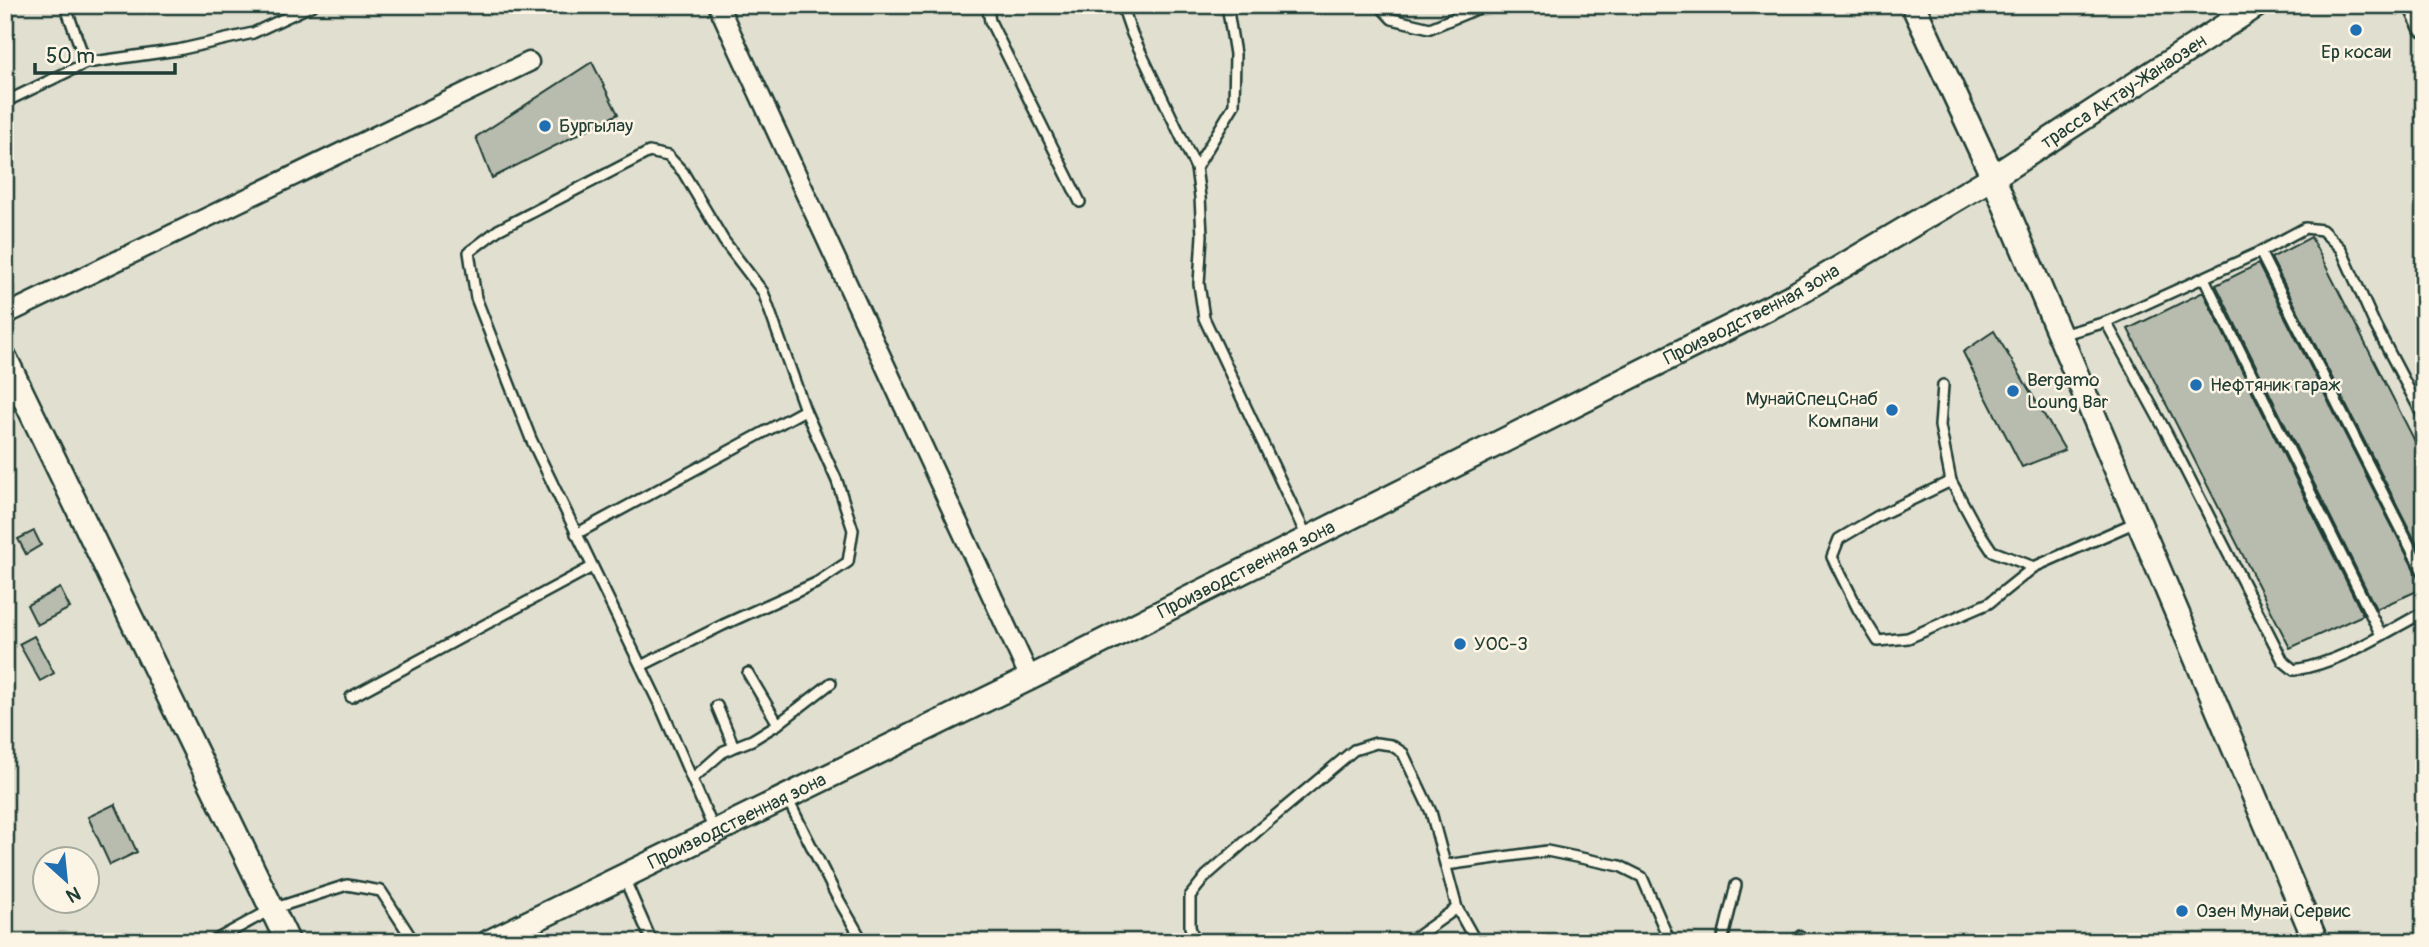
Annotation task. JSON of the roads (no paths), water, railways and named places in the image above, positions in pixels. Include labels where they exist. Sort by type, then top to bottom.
[{"type":"main road","points":[[1913,5],[1993,177],[2316,942]]},
{"type":"main road","name":"трасса Актау-Жанаозен","points":[[1993,177],[2257,5]]},
{"type":"main road","name":"Производственная зона","points":[[489,942],[1030,678],[1794,295],[1993,177]]},
{"type":"main road","points":[[5,358],[288,942]]},
{"type":"street","points":[[718,5],[1030,678]]},
{"type":"street","points":[[2413,5],[2424,28]]},
{"type":"street","points":[[5,315],[529,62]]},
{"type":"lane","points":[[65,5],[86,63]]},
{"type":"lane","points":[[5,102],[86,63],[178,50],[253,33],[313,5]]},
{"type":"lane","points":[[987,5],[990,21],[1080,202]]},
{"type":"lane","points":[[1122,5],[1132,34],[1196,168],[1202,236],[1199,284],[1204,318],[1308,538]]},
{"type":"lane","points":[[1196,168],[1234,105],[1235,54],[1227,5]]},
{"type":"lane","points":[[1379,5],[1392,19],[1430,28],[1486,5]]},
{"type":"lane","points":[[641,666],[816,583],[848,562],[853,530],[836,481],[805,410],[763,292],[724,241],[683,172],[667,156],[649,152],[498,230],[469,252],[476,298],[531,439],[641,666],[714,832]]},
{"type":"lane","points":[[2060,336],[2106,322],[2260,252],[2305,228],[2322,230],[2340,249],[2375,325],[2424,418]]},
{"type":"lane","points":[[2260,252],[2424,574]]},
{"type":"lane","points":[[2204,278],[2381,635]]},
{"type":"lane","points":[[2106,322],[2166,432],[2283,661],[2294,670],[2312,667],[2424,612]]},
{"type":"lane","points":[[1943,385],[1940,426],[1951,481],[1992,551],[2034,568]]},
{"type":"lane","points":[[576,534],[805,410]]},
{"type":"lane","points":[[1951,481],[1878,516],[1839,539],[1832,557],[1878,641],[1908,638],[1989,603],[2034,568],[2138,521]]},
{"type":"lane","points":[[351,697],[592,567]]},
{"type":"lane","points":[[748,673],[778,724]]},
{"type":"lane","points":[[692,779],[724,751],[752,740],[778,724],[831,683]]},
{"type":"lane","points":[[717,706],[734,747]]},
{"type":"lane","points":[[1195,942],[1190,927],[1190,895],[1206,876],[1354,750],[1376,743],[1391,746],[1403,753],[1431,812],[1457,908],[1476,942]]},
{"type":"lane","points":[[787,796],[836,895],[863,942]]},
{"type":"lane","points":[[1446,865],[1547,851],[1620,866],[1642,877],[1671,942]]},
{"type":"lane","points":[[623,876],[652,942]]},
{"type":"lane","points":[[212,942],[272,909],[347,885],[381,891],[414,942]]},
{"type":"lane","points":[[1721,942],[1736,885]]},
{"type":"lane","points":[[1409,942],[1457,908]]},
{"type":"place","name":"Ер косаи","points":[[2356,30]]},
{"type":"place","name":"Бургылау","points":[[545,126]]},
{"type":"place","name":"Нефтяник гараж","points":[[2196,385]]},
{"type":"place","name":"Bergamo Loung Bar","points":[[2013,391]]},
{"type":"place","name":"МунайСпецСнаб Компани","points":[[1892,410]]},
{"type":"place","name":"УОС-3","points":[[1460,644]]},
{"type":"place","name":"Озен Мунай Сервис","points":[[2182,911]]}]
